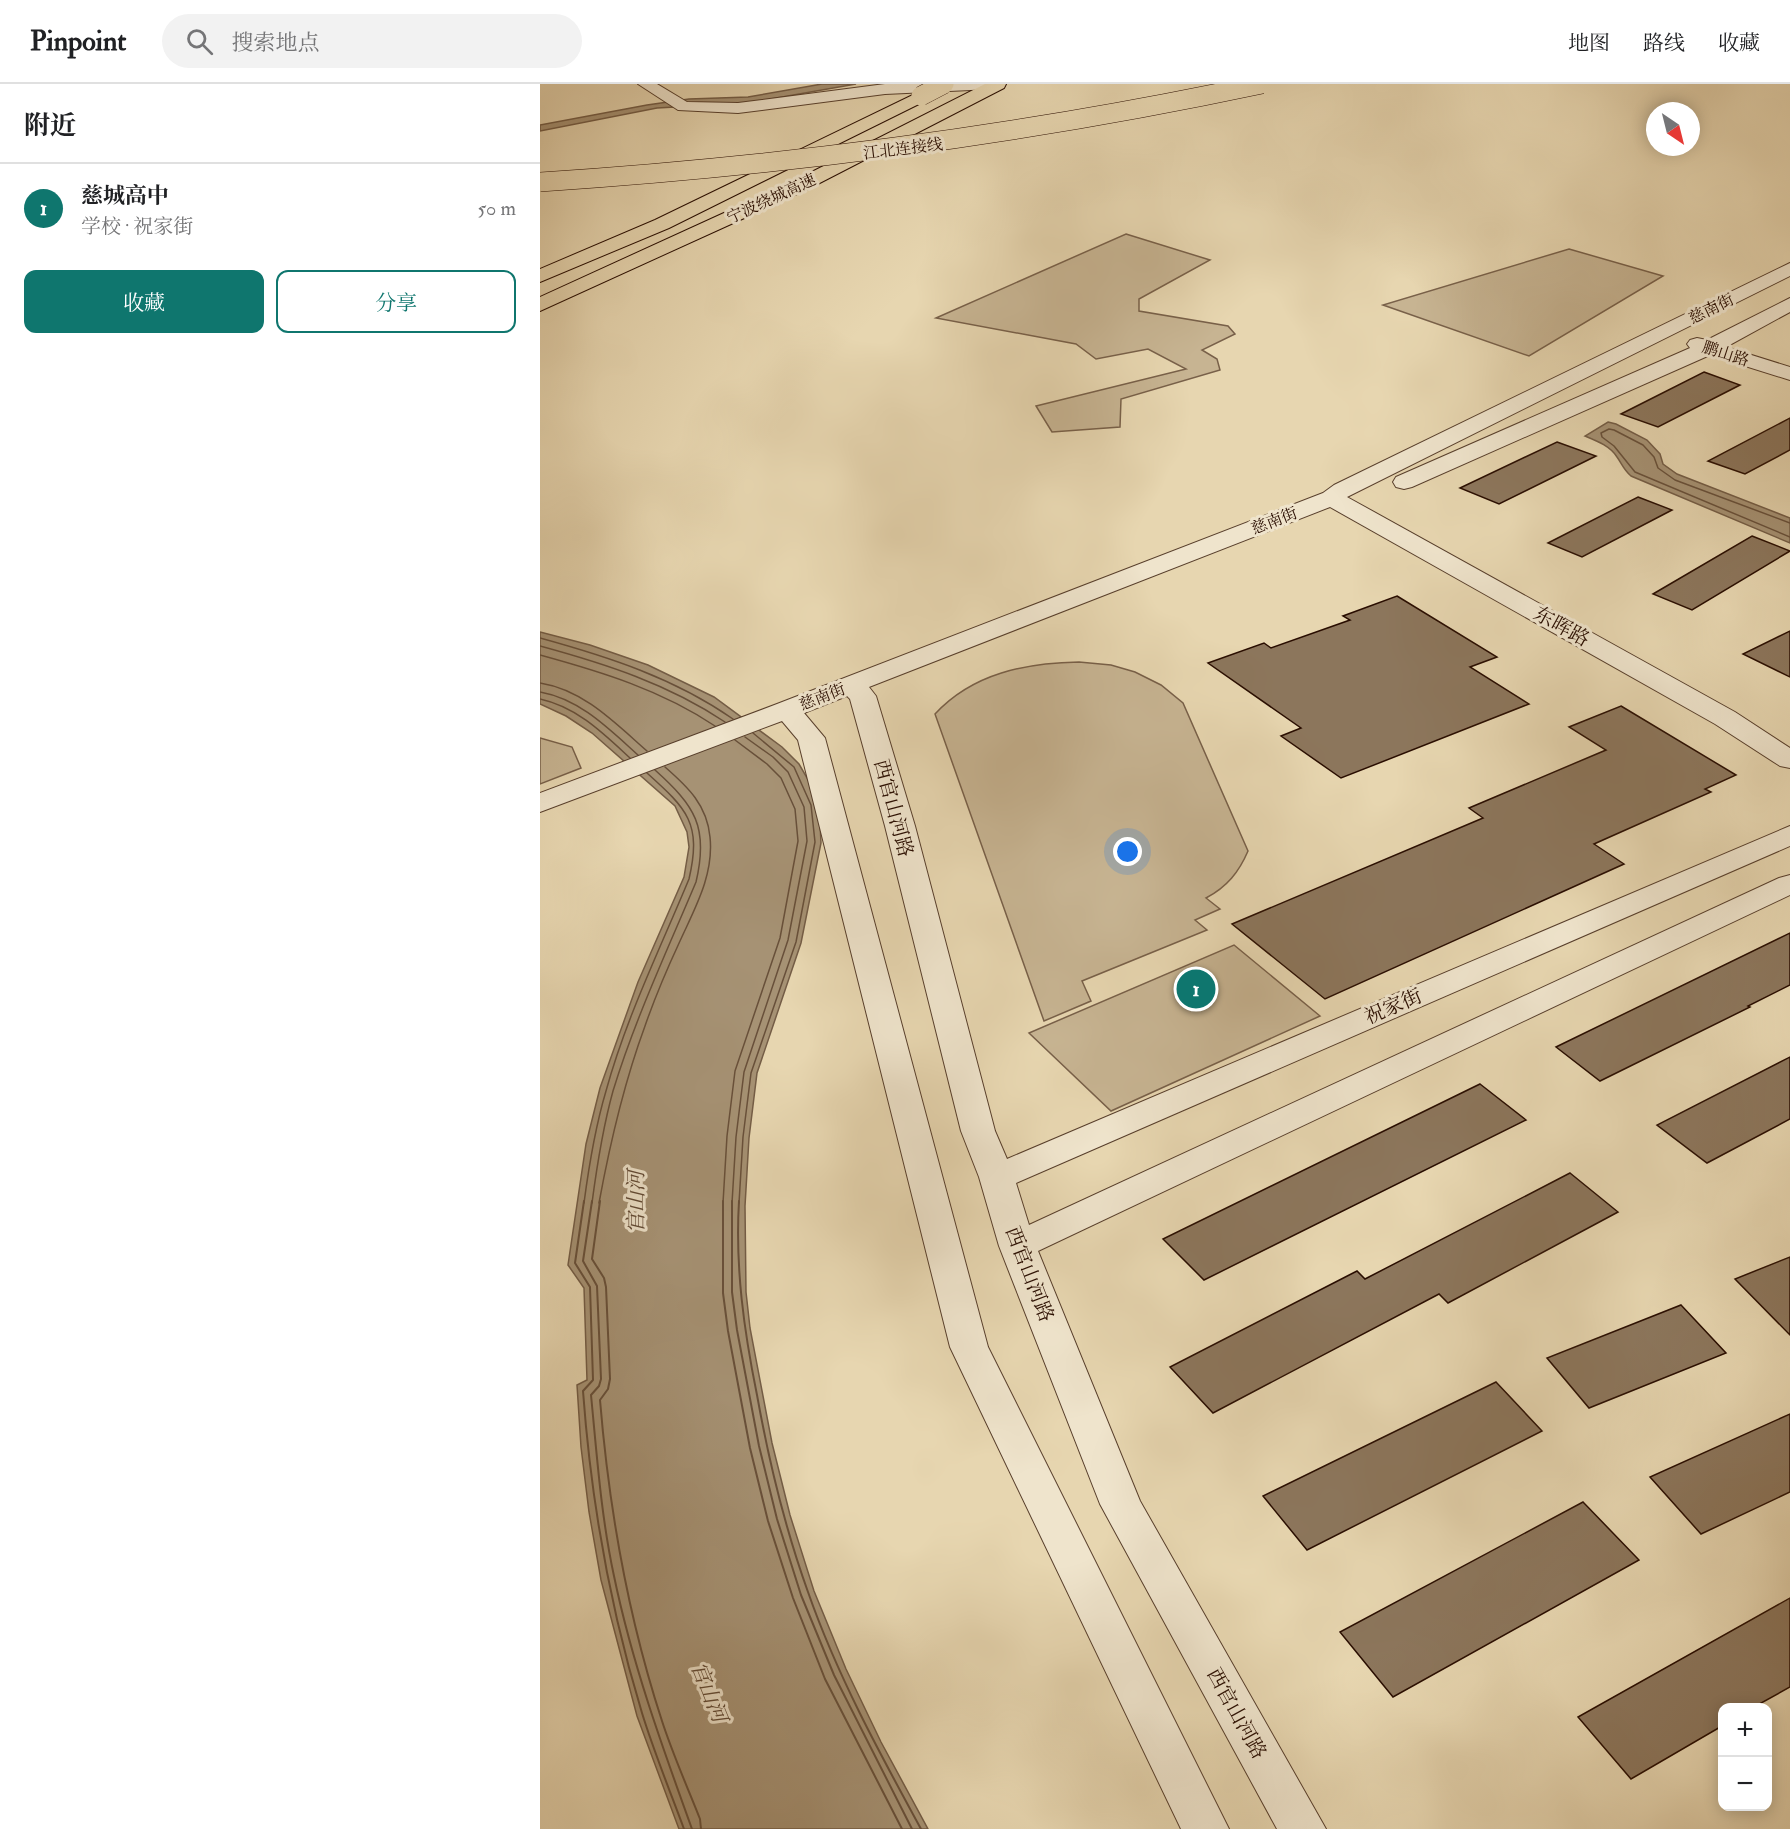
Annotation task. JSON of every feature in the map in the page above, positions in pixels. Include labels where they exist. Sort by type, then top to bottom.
[{"type":"highway","name":"宁波绕城高速","points":[[540,276],[663,224],[944,84]]},
{"type":"highway","name":"宁波绕城高速","points":[[540,305],[801,185],[998,84]]},
{"type":"highway","points":[[972,97],[1005,84]]},
{"type":"highway","name":"江北连接线","points":[[540,171],[680,162],[857,142],[1002,122],[1202,84]]},
{"type":"highway","name":"江北连接线","points":[[540,182],[658,175],[940,143],[1053,126],[1262,84]]},
{"type":"street","points":[[646,84],[684,107],[738,108],[885,89],[992,84]]},
{"type":"street","name":"慈南街","points":[[1340,502],[1342,490],[1790,269]]},
{"type":"street","name":"慈南街","points":[[617,782],[1340,502],[1708,348],[1747,337],[1790,304]]},
{"type":"street","name":"鹏山路","points":[[1690,318],[1747,337]]},
{"type":"street","name":"鹏山路","points":[[1662,332],[1790,374]]},
{"type":"street","name":"东晖路","points":[[1340,502],[1725,718],[1790,760]]},
{"type":"street","name":"西官山河路","points":[[857,690],[900,826],[978,1131],[997,1177],[1017,1246],[1120,1504],[1302,1829]]},
{"type":"street","points":[[792,716],[811,738],[969,1347],[1205,1829]]},
{"type":"street","points":[[540,803],[617,782]]},
{"type":"street","points":[[540,821],[617,782]]},
{"type":"street","name":"祝家街","points":[[997,1177],[1790,835]]},
{"type":"street","points":[[1017,1246],[1790,884]]},
{"type":"shaded area","points":[[1126,234],[1210,260],[1139,299],[1139,311],[1228,326],[1235,334],[1202,350],[1217,359],[1220,370],[1121,399],[1120,427],[1052,432],[1036,406],[1186,369],[1148,349],[1096,359],[1076,344],[936,318]]},
{"type":"shaded area","points":[[1569,249],[1663,276],[1529,356],[1383,305]]},
{"type":"shaded area","points":[[1079,662],[1111,665],[1135,672],[1161,685],[1183,703],[1248,851],[1232,878],[1206,898],[1220,909],[1195,920],[1207,930],[1082,981],[1091,1001],[1044,1021],[935,714],[966,689],[1001,673],[1039,665]]},
{"type":"shaded area","points":[[540,738],[572,747],[581,768],[540,784]]},
{"type":"shaded area","points":[[1234,945],[1320,1016],[1111,1111],[1029,1033]]},
{"type":"water","points":[[822,84],[856,84],[748,103],[657,108],[540,131],[540,125],[647,105],[689,99],[748,97]]},
{"type":"water","points":[[1608,422],[1647,440],[1660,454],[1663,464],[1677,474],[1790,518],[1790,543],[1631,476],[1611,450],[1585,436]]},
{"type":"water","name":"官山河","points":[[540,632],[590,645],[648,665],[714,697],[782,747],[799,764],[810,783],[820,823],[821,843],[801,943],[757,1073],[749,1138],[745,1206],[746,1292],[750,1328],[772,1443],[790,1515],[814,1591],[846,1669],[881,1742],[928,1829],[679,1829],[637,1716],[601,1580],[589,1512],[581,1447],[577,1385],[587,1380],[584,1288],[568,1265],[586,1144],[600,1088],[638,982],[684,877],[689,847],[687,832],[675,806],[592,733],[566,716],[540,704]]},
{"type":"building","points":[[1704,372],[1740,385],[1658,427],[1621,414]]},
{"type":"building","points":[[1790,418],[1790,450],[1745,474],[1708,461]]},
{"type":"building","points":[[1557,442],[1596,456],[1499,504],[1460,488]]},
{"type":"building","points":[[1638,497],[1672,510],[1582,557],[1548,543]]},
{"type":"building","points":[[1752,536],[1790,551],[1692,610],[1653,594]]},
{"type":"building","points":[[1397,596],[1497,657],[1470,667],[1529,704],[1341,778],[1281,736],[1301,728],[1208,663],[1264,643],[1271,648],[1350,620],[1343,616]]},
{"type":"building","points":[[1790,631],[1790,677],[1743,654]]},
{"type":"building","points":[[1621,706],[1736,775],[1705,789],[1711,792],[1594,844],[1624,864],[1325,999],[1232,924],[1483,818],[1469,808],[1606,750],[1569,727]]},
{"type":"building","points":[[1790,933],[1790,985],[1600,1081],[1556,1047]]},
{"type":"building","points":[[1790,1057],[1790,1119],[1707,1163],[1657,1125]]},
{"type":"building","points":[[1480,1084],[1526,1120],[1204,1280],[1163,1239]]},
{"type":"building","points":[[1570,1173],[1618,1212],[1448,1303],[1439,1294],[1213,1413],[1170,1367],[1357,1271],[1365,1279]]},
{"type":"building","points":[[1790,1257],[1790,1335],[1735,1279]]},
{"type":"building","points":[[1681,1305],[1726,1353],[1589,1408],[1547,1358]]},
{"type":"building","points":[[1496,1382],[1542,1431],[1307,1550],[1263,1496]]},
{"type":"building","points":[[1790,1414],[1790,1492],[1701,1534],[1650,1477]]},
{"type":"building","points":[[1583,1502],[1639,1560],[1393,1697],[1340,1632]]},
{"type":"building","points":[[1790,1598],[1790,1687],[1761,1703],[1718,1703],[1718,1728],[1631,1779],[1578,1717]]},
{"type":"place","name":"慈城高中","points":[[1196,989]]}]
